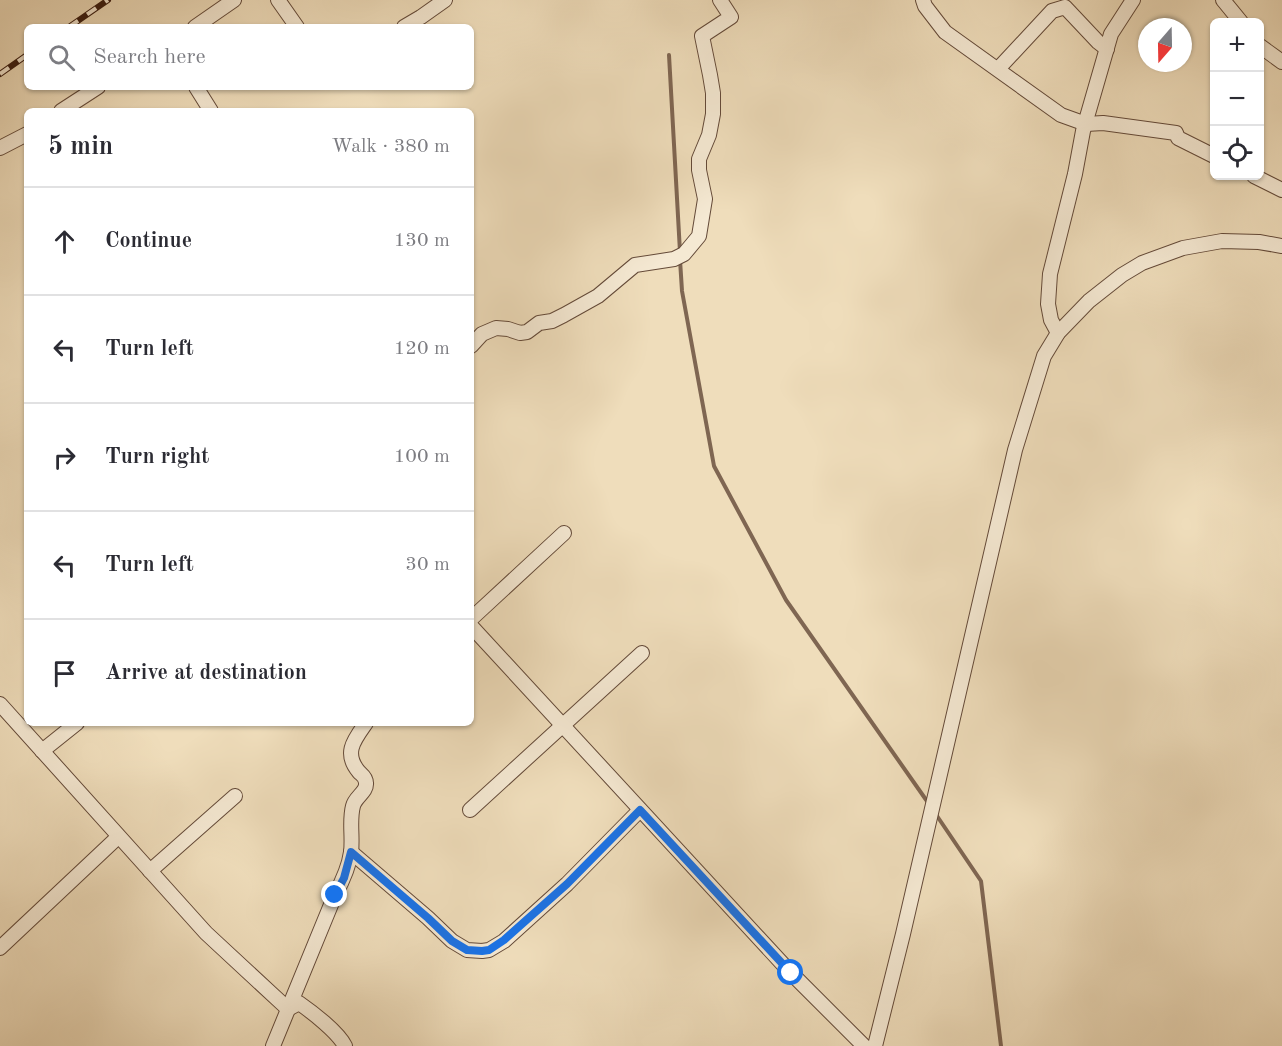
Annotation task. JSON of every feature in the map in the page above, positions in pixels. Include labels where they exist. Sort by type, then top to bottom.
[{"type":"street","points":[[199,24],[234,0]]},
{"type":"street","points":[[278,0],[295,24]]},
{"type":"street","points":[[410,24],[445,0]]},
{"type":"street","points":[[474,342],[482,333],[496,328],[520,333],[527,332],[539,323],[552,321],[598,296],[635,265],[674,259],[684,254],[699,236],[705,199],[699,159],[709,135],[713,114],[711,75],[702,36],[731,17],[720,0]]},
{"type":"street","points":[[923,0],[945,32],[1060,114],[1086,124],[1103,123],[1176,134],[1178,138],[1210,154]]},
{"type":"street","points":[[1062,329],[1051,320],[1048,304],[1050,274],[1086,124],[1111,34],[1133,0]]},
{"type":"street","points":[[1223,0],[1238,18]]},
{"type":"street","points":[[998,69],[1052,11],[1065,7],[1107,50]]},
{"type":"street","points":[[1264,49],[1282,62]]},
{"type":"street","points":[[66,108],[93,90]]},
{"type":"street","points":[[198,90],[209,108]]},
{"type":"street","points":[[0,148],[24,136]]},
{"type":"street","points":[[1263,180],[1282,189]]},
{"type":"street","points":[[875,1046],[1015,450],[1044,356],[1062,329],[1089,301],[1122,275],[1142,263],[1183,248],[1222,241],[1259,242],[1282,246]]},
{"type":"street","points":[[474,616],[564,533]]},
{"type":"street","points":[[474,629],[791,973],[864,1046]]},
{"type":"street","points":[[470,810],[642,654]]},
{"type":"street","points":[[3,712],[42,751],[206,933],[288,1009]]},
{"type":"street","points":[[42,751],[73,726]]},
{"type":"street","points":[[273,1046],[344,878],[351,852],[353,804],[367,783],[351,758],[354,741],[364,726]]},
{"type":"street","points":[[150,871],[235,796]]},
{"type":"street","points":[[351,852],[452,941],[467,950],[489,950],[504,940],[567,884],[640,810]]},
{"type":"street","points":[[0,948],[118,837]]},
{"type":"street","points":[[288,1009],[299,1003],[312,1011],[343,1041],[345,1046]]},
{"type":"waterway","points":[[669,55],[680,252]]},
{"type":"waterway","points":[[680,260],[682,291],[714,466],[786,600],[929,804]]},
{"type":"waterway","points":[[935,813],[981,881],[1001,1046]]},
{"type":"railway","points":[[73,24],[108,0]]},
{"type":"railway","points":[[0,74],[24,57]]},
{"type":"route","points":[[335,895],[344,878],[351,852],[452,941],[467,950],[489,950],[504,940],[567,884],[640,810],[791,973]]}]
